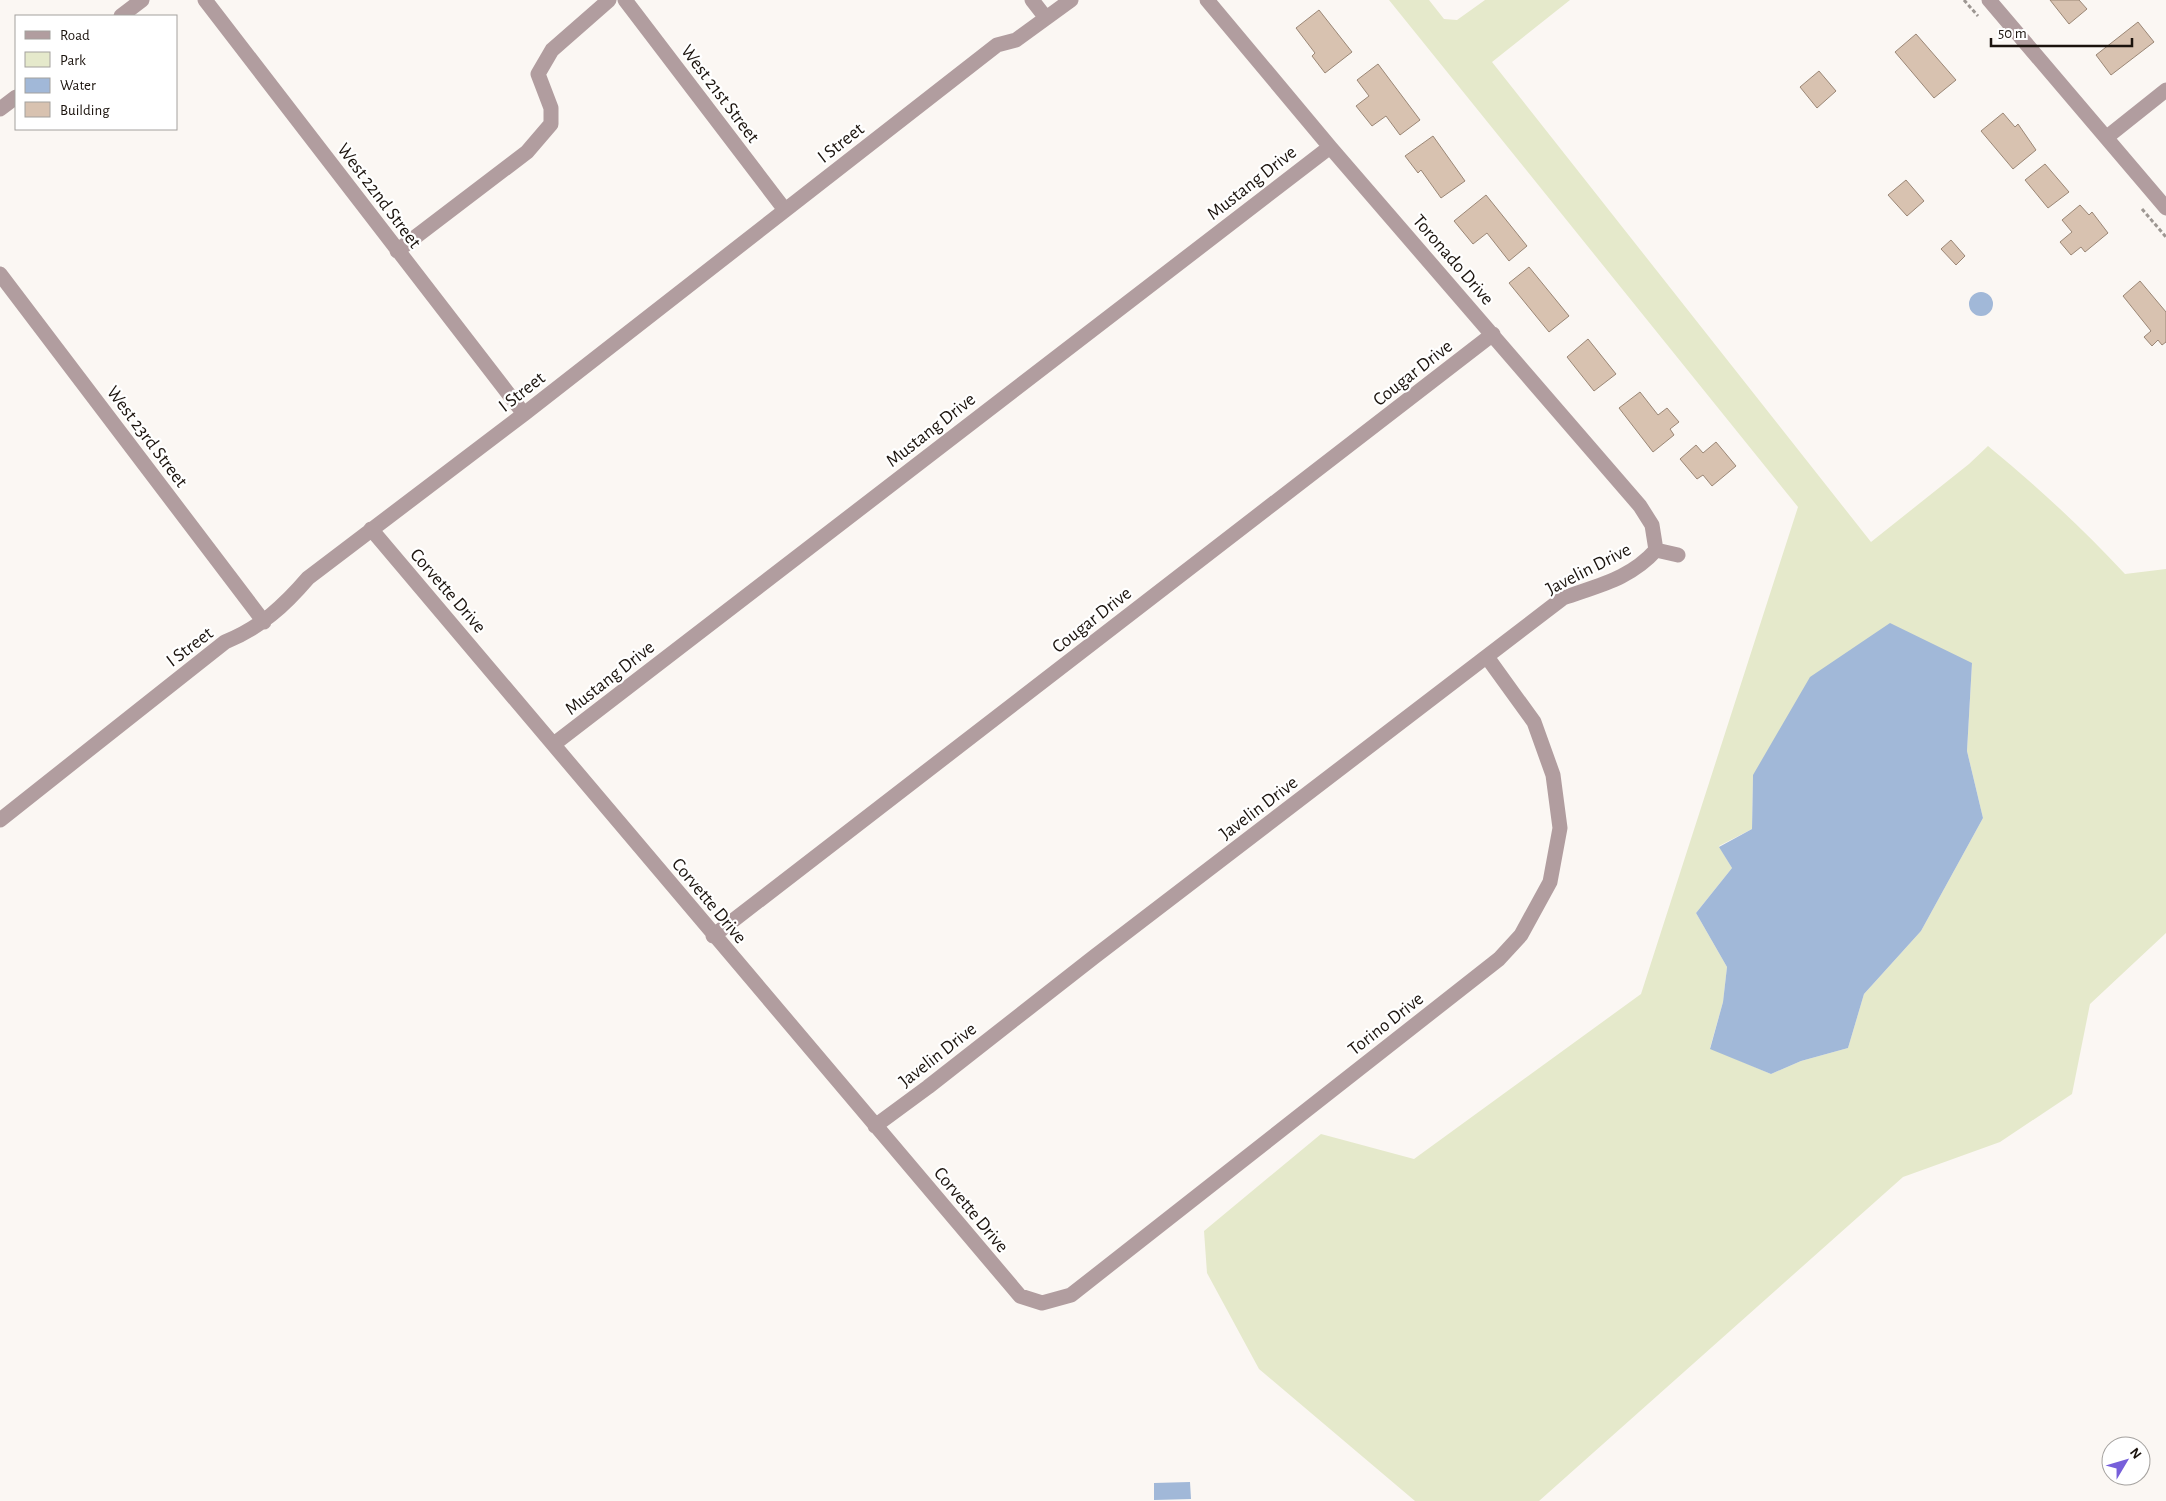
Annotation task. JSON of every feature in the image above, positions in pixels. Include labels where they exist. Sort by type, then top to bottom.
[{"type":"street","points":[[122,15],[142,0]]},
{"type":"street","name":"West 22nd Street","points":[[205,0],[524,414]]},
{"type":"street","points":[[397,251],[527,152],[552,124],[551,108],[538,74],[552,50],[609,0]]},
{"type":"street","name":"West 21st Street","points":[[625,0],[785,210]]},
{"type":"street","points":[[1032,0],[1046,18]]},
{"type":"street","name":"I Street","points":[[2,815],[225,642],[245,634],[264,622],[289,600],[308,578],[524,414],[997,45],[1016,40],[1071,0]]},
{"type":"street","name":"Toronado Drive","points":[[1208,0],[1330,147],[1640,506],[1652,525],[1656,550]]},
{"type":"street","points":[[1990,0],[2166,208]]},
{"type":"street","points":[[2107,137],[2166,90]]},
{"type":"street","points":[[0,109],[15,98]]},
{"type":"street","name":"Mustang Drive","points":[[554,744],[1330,147]]},
{"type":"street","name":"West 23rd Street","points":[[0,274],[264,622]]},
{"type":"street","name":"Cougar Drive","points":[[713,936],[1493,334]]},
{"type":"street","name":"Corvette Drive","points":[[371,529],[554,744],[713,936],[1020,1296]]},
{"type":"street","name":"Javelin Drive","points":[[875,1126],[1563,598],[1621,577],[1643,564],[1656,550],[1678,555]]},
{"type":"street","name":"Torino Drive","points":[[1020,1296],[1042,1303],[1071,1295],[1499,959],[1521,935],[1550,882],[1560,828],[1553,775],[1534,722],[1486,657]]},
{"type":"green space","points":[[1389,0],[1429,0],[1444,19],[1457,20],[1485,0],[1570,0],[1492,62],[1871,542],[1969,464],[1988,446],[2059,508],[2125,574],[2166,569],[2166,933],[2090,1004],[2072,1094],[2000,1142],[1903,1177],[1539,1501],[1415,1501],[1259,1369],[1207,1273],[1204,1231],[1321,1134],[1414,1159],[1641,994],[1798,507]],"holes":[[[1972,663],[1967,751],[1983,818],[1921,931],[1864,994],[1848,1048],[1801,1061],[1771,1074],[1710,1048],[1723,1002],[1727,967],[1696,913],[1732,868],[1719,846],[1752,829],[1753,775]]]},
{"type":"water","points":[[1981,292],[1989,296],[1993,304],[1989,312],[1981,316],[1973,312],[1969,304],[1973,296]]},
{"type":"water","points":[[1890,623],[1972,663],[1967,751],[1983,818],[1921,931],[1864,994],[1848,1048],[1801,1061],[1771,1074],[1710,1049],[1723,1002],[1727,967],[1696,913],[1732,868],[1719,847],[1752,829],[1753,775],[1810,677]]},
{"type":"water","points":[[1190,1482],[1191,1499],[1154,1500],[1154,1483]]},
{"type":"building","points":[[2050,0],[2079,0],[2087,9],[2069,24]]},
{"type":"building","points":[[1319,10],[1352,52],[1325,73],[1312,56],[1315,53],[1296,28]]},
{"type":"building","points":[[2138,22],[2154,42],[2111,75],[2096,55]]},
{"type":"building","points":[[1916,34],[1956,80],[1934,98],[1895,52]]},
{"type":"building","points":[[1378,64],[1420,120],[1400,135],[1386,116],[1372,126],[1356,106],[1369,96],[1357,80]]},
{"type":"building","points":[[1819,71],[1836,91],[1817,108],[1800,87]]},
{"type":"building","points":[[2003,113],[2015,127],[2018,124],[2036,150],[2013,169],[1981,131]]},
{"type":"building","points":[[1433,136],[1465,181],[1441,198],[1421,170],[1418,173],[1405,156]]},
{"type":"building","points":[[2045,164],[2069,192],[2048,208],[2025,180]]},
{"type":"building","points":[[1906,180],[1924,201],[1907,216],[1888,195]]},
{"type":"building","points":[[1486,195],[1527,246],[1509,261],[1487,233],[1473,244],[1454,221]]},
{"type":"building","points":[[2080,205],[2089,215],[2092,212],[2108,233],[2085,252],[2081,247],[2071,255],[2060,242],[2072,232],[2062,220]]},
{"type":"building","points":[[1951,240],[1965,256],[1956,265],[1941,249]]},
{"type":"building","points":[[1529,267],[1569,316],[1549,332],[1509,283]]},
{"type":"building","points":[[2140,281],[2166,312],[2166,342],[2162,345],[2158,340],[2152,346],[2144,337],[2151,331],[2123,296]]},
{"type":"building","points":[[1588,339],[1616,374],[1594,391],[1567,357]]},
{"type":"building","points":[[1640,392],[1658,415],[1667,408],[1679,422],[1670,429],[1674,435],[1653,452],[1619,408]]},
{"type":"building","points":[[1716,442],[1736,466],[1712,486],[1703,475],[1697,479],[1680,459],[1696,445],[1703,453]]}]
